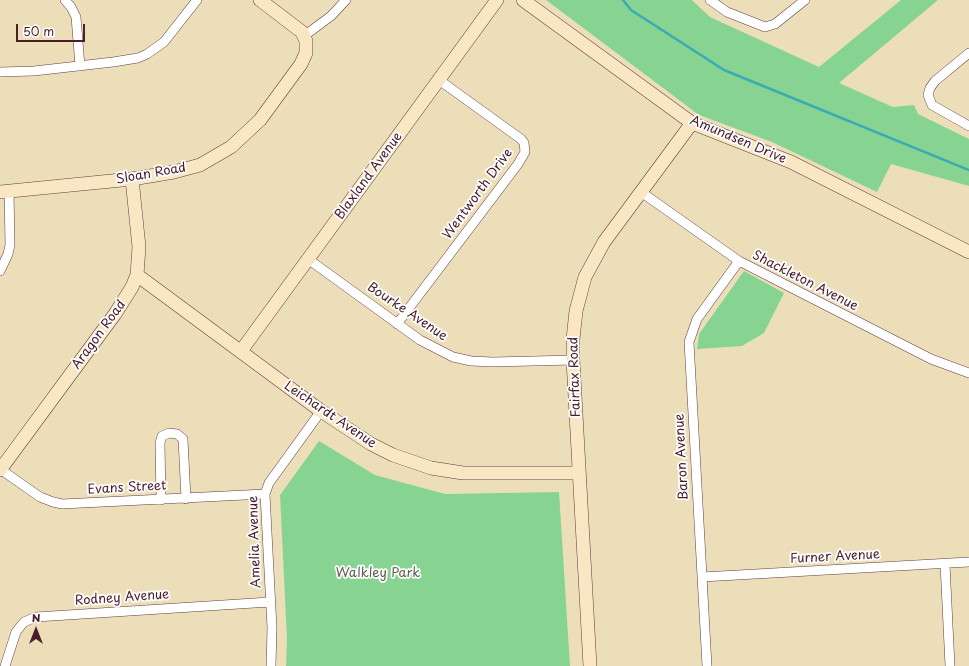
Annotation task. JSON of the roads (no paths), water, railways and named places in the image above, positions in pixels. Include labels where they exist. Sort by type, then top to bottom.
[{"type":"street","points":[[65,0],[71,7],[76,17],[80,66]]},
{"type":"street","points":[[0,72],[34,71],[129,60],[147,54],[170,36],[197,0]]},
{"type":"street","points":[[260,0],[302,32],[304,36],[332,16],[346,0]]},
{"type":"street","name":"Blaxland Avenue","points":[[241,351],[497,0]]},
{"type":"street","name":"Amundsen Drive","points":[[523,0],[692,123],[760,148],[798,165],[969,252]]},
{"type":"street","points":[[710,0],[727,12],[765,27],[776,24],[805,0]]},
{"type":"street","name":"Sloan Road","points":[[4,192],[132,179],[174,172],[200,164],[222,153],[242,138],[260,120],[302,64],[306,53],[304,36]]},
{"type":"street","points":[[969,54],[935,81],[930,88],[928,95],[932,105],[969,126]]},
{"type":"street","name":"Wentworth Drive","points":[[397,324],[518,164],[524,152],[524,143],[521,139],[439,80]]},
{"type":"street","name":"Fairfax Road","points":[[590,666],[573,360],[574,319],[585,277],[604,242],[692,123]]},
{"type":"street","name":"Aragon Road","points":[[0,469],[128,295],[137,275],[139,247],[132,179]]},
{"type":"street","points":[[0,271],[6,259],[10,245],[4,192]]},
{"type":"street","name":"Shackleton Avenue","points":[[641,192],[739,261],[937,362],[969,373]]},
{"type":"street","name":"Bourke Avenue","points":[[308,259],[431,347],[463,359],[493,362],[573,360]]},
{"type":"street","name":"Baron Avenue","points":[[707,666],[689,342],[697,319],[739,261]]},
{"type":"street","name":"Leichardt Avenue","points":[[137,275],[321,411],[371,444],[393,455],[431,468],[449,472],[482,474],[579,473]]},
{"type":"street","name":"Amelia Avenue","points":[[271,666],[270,602],[265,494],[269,483],[321,411]]},
{"type":"street","points":[[160,500],[160,443],[162,436],[168,433],[177,434],[183,439],[186,498]]},
{"type":"street","name":"Evans Street","points":[[0,469],[40,497],[57,504],[265,494]]},
{"type":"street","name":"Furner Avenue","points":[[702,577],[969,562]]},
{"type":"street","points":[[945,564],[950,666]]},
{"type":"street","name":"Rodney Avenue","points":[[5,666],[16,632],[24,622],[36,617],[270,602]]},
{"type":"waterway","points":[[623,0],[631,10],[724,70],[969,170]]},
{"type":"park label","name":"Walkley Park","points":[[378,573]]}]
